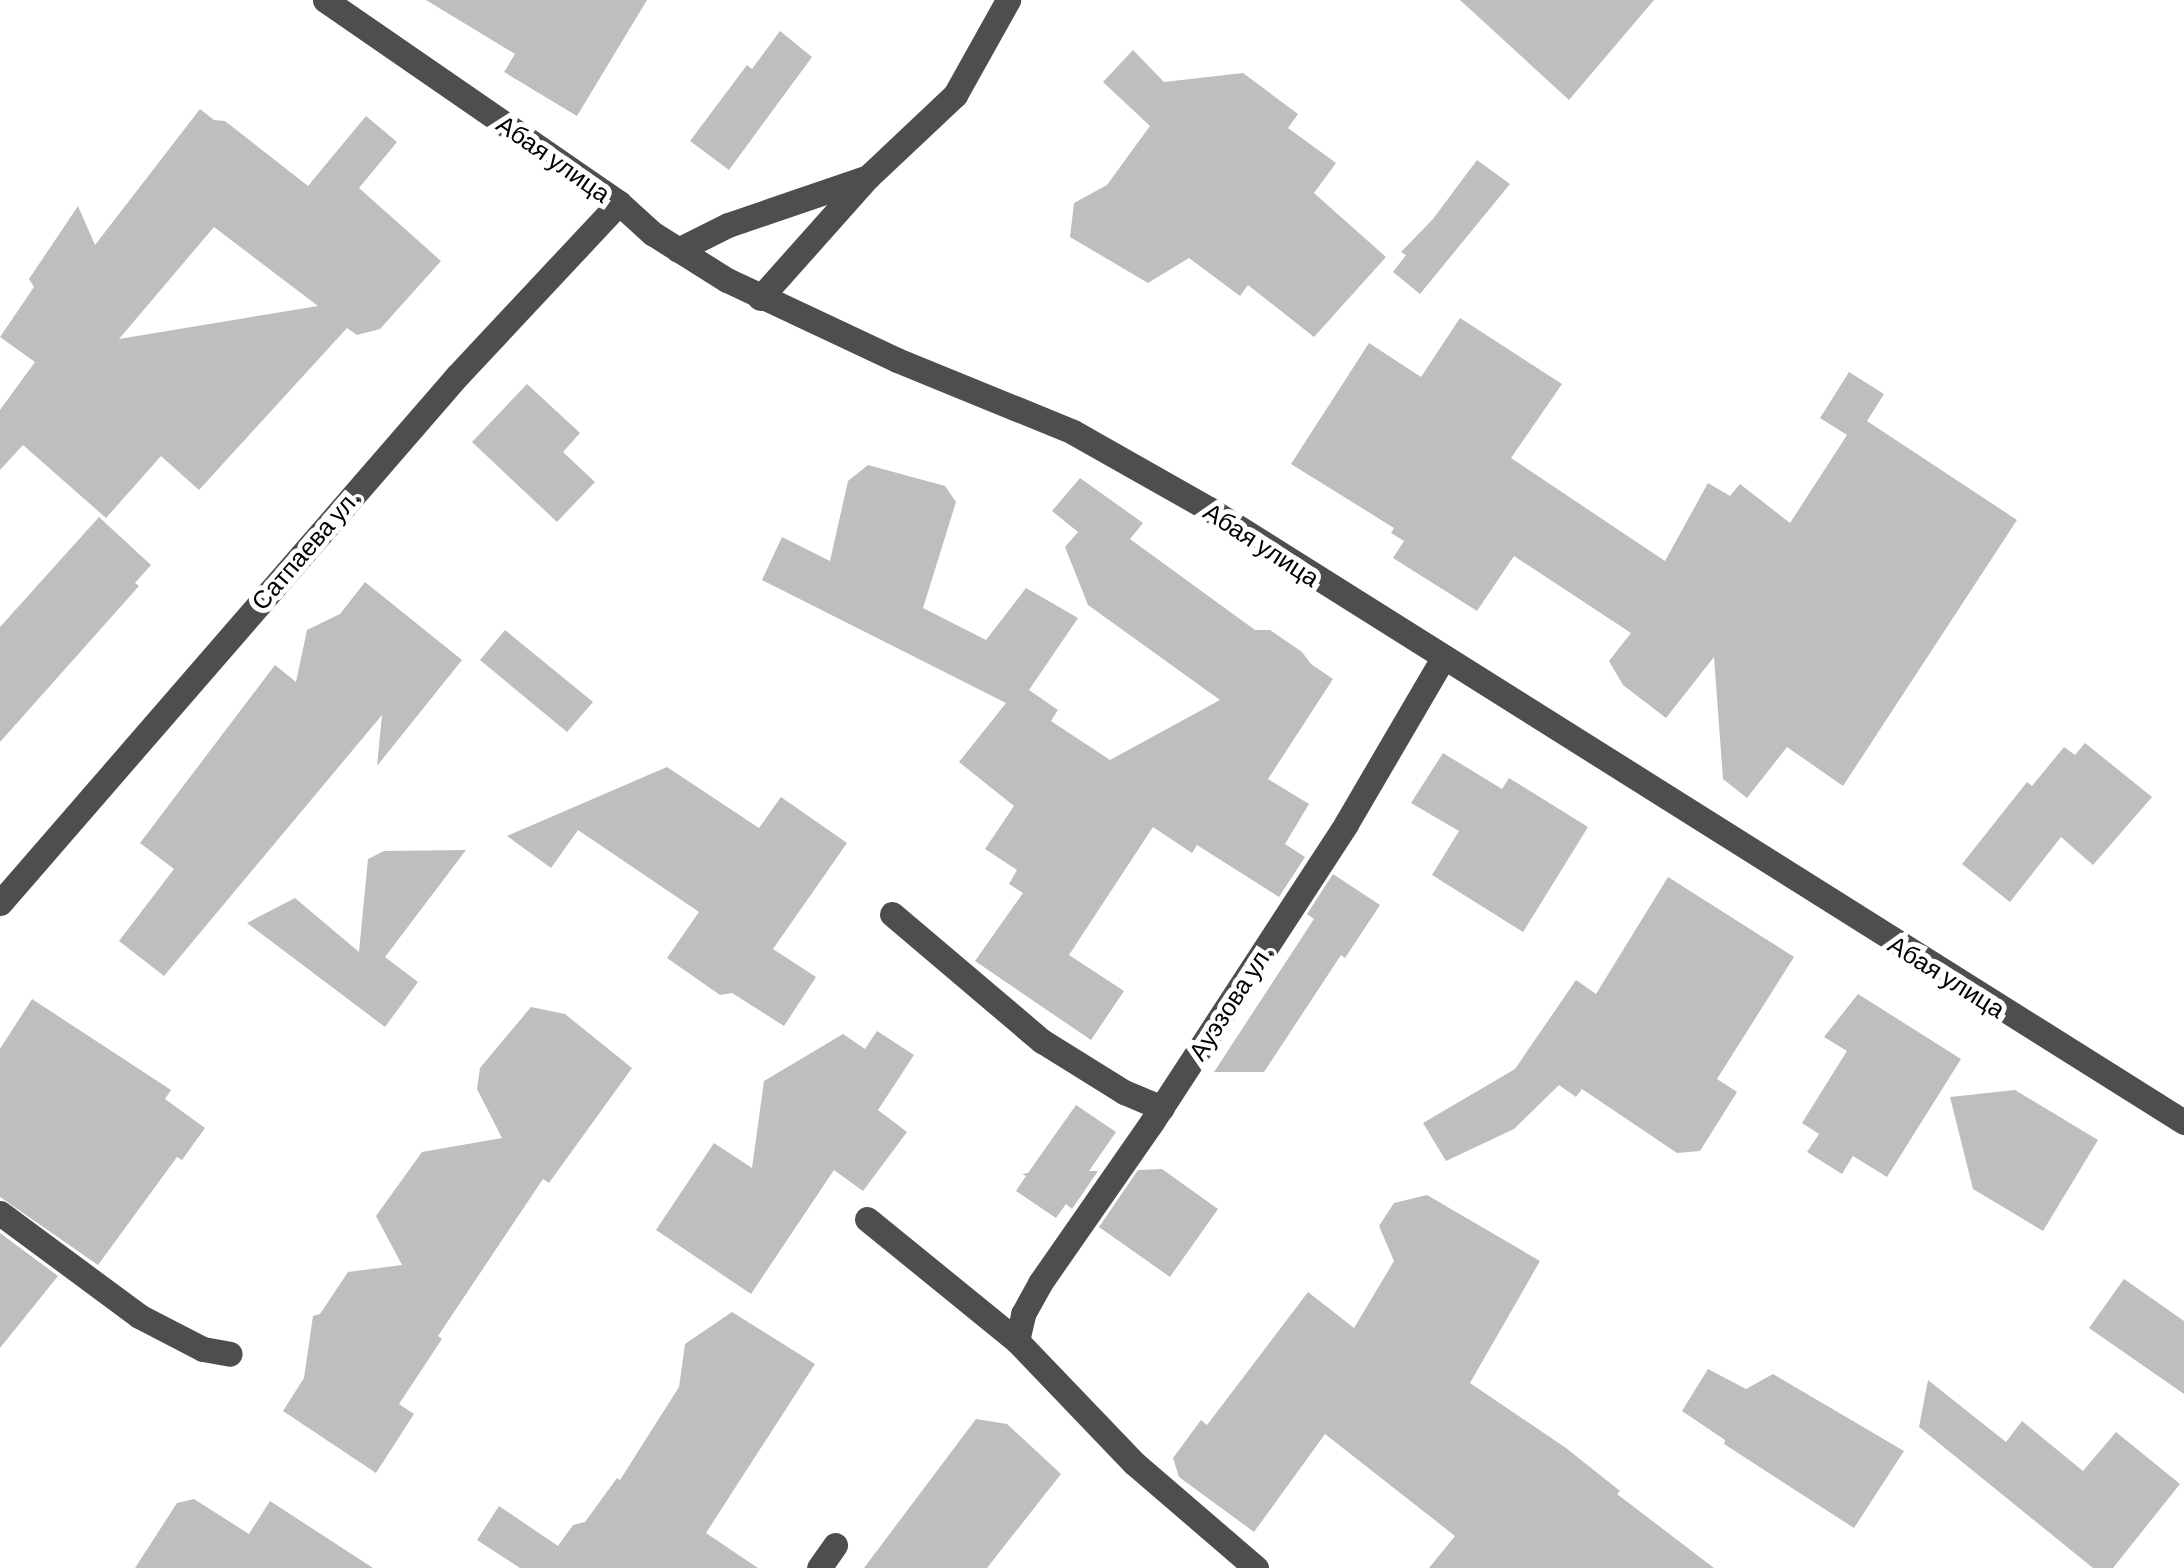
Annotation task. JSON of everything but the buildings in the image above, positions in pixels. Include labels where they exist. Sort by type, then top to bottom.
[{"type":"street","name":"Абая улица","points":[[325,0],[619,203],[678,250],[760,298],[1073,432],[1209,509],[1442,660],[2184,1122]]},
{"type":"street","points":[[760,298],[868,176],[955,95],[1008,0]]},
{"type":"street","points":[[678,250],[728,225],[868,176]]},
{"type":"street","name":"Сатпаева ул.","points":[[0,903],[457,376],[619,203]]},
{"type":"street","name":"Ауэзова ул.","points":[[1017,1341],[1023,1314],[1040,1283],[1162,1108],[1346,824],[1442,660]]},
{"type":"street","points":[[892,914],[1042,1041],[1124,1092],[1162,1108]]},
{"type":"street","points":[[0,1213],[139,1316],[203,1349],[230,1354]]},
{"type":"street","points":[[867,1220],[1017,1341],[1134,1463],[1256,1568]]},
{"type":"street","points":[[819,1568],[835,1545]]}]
